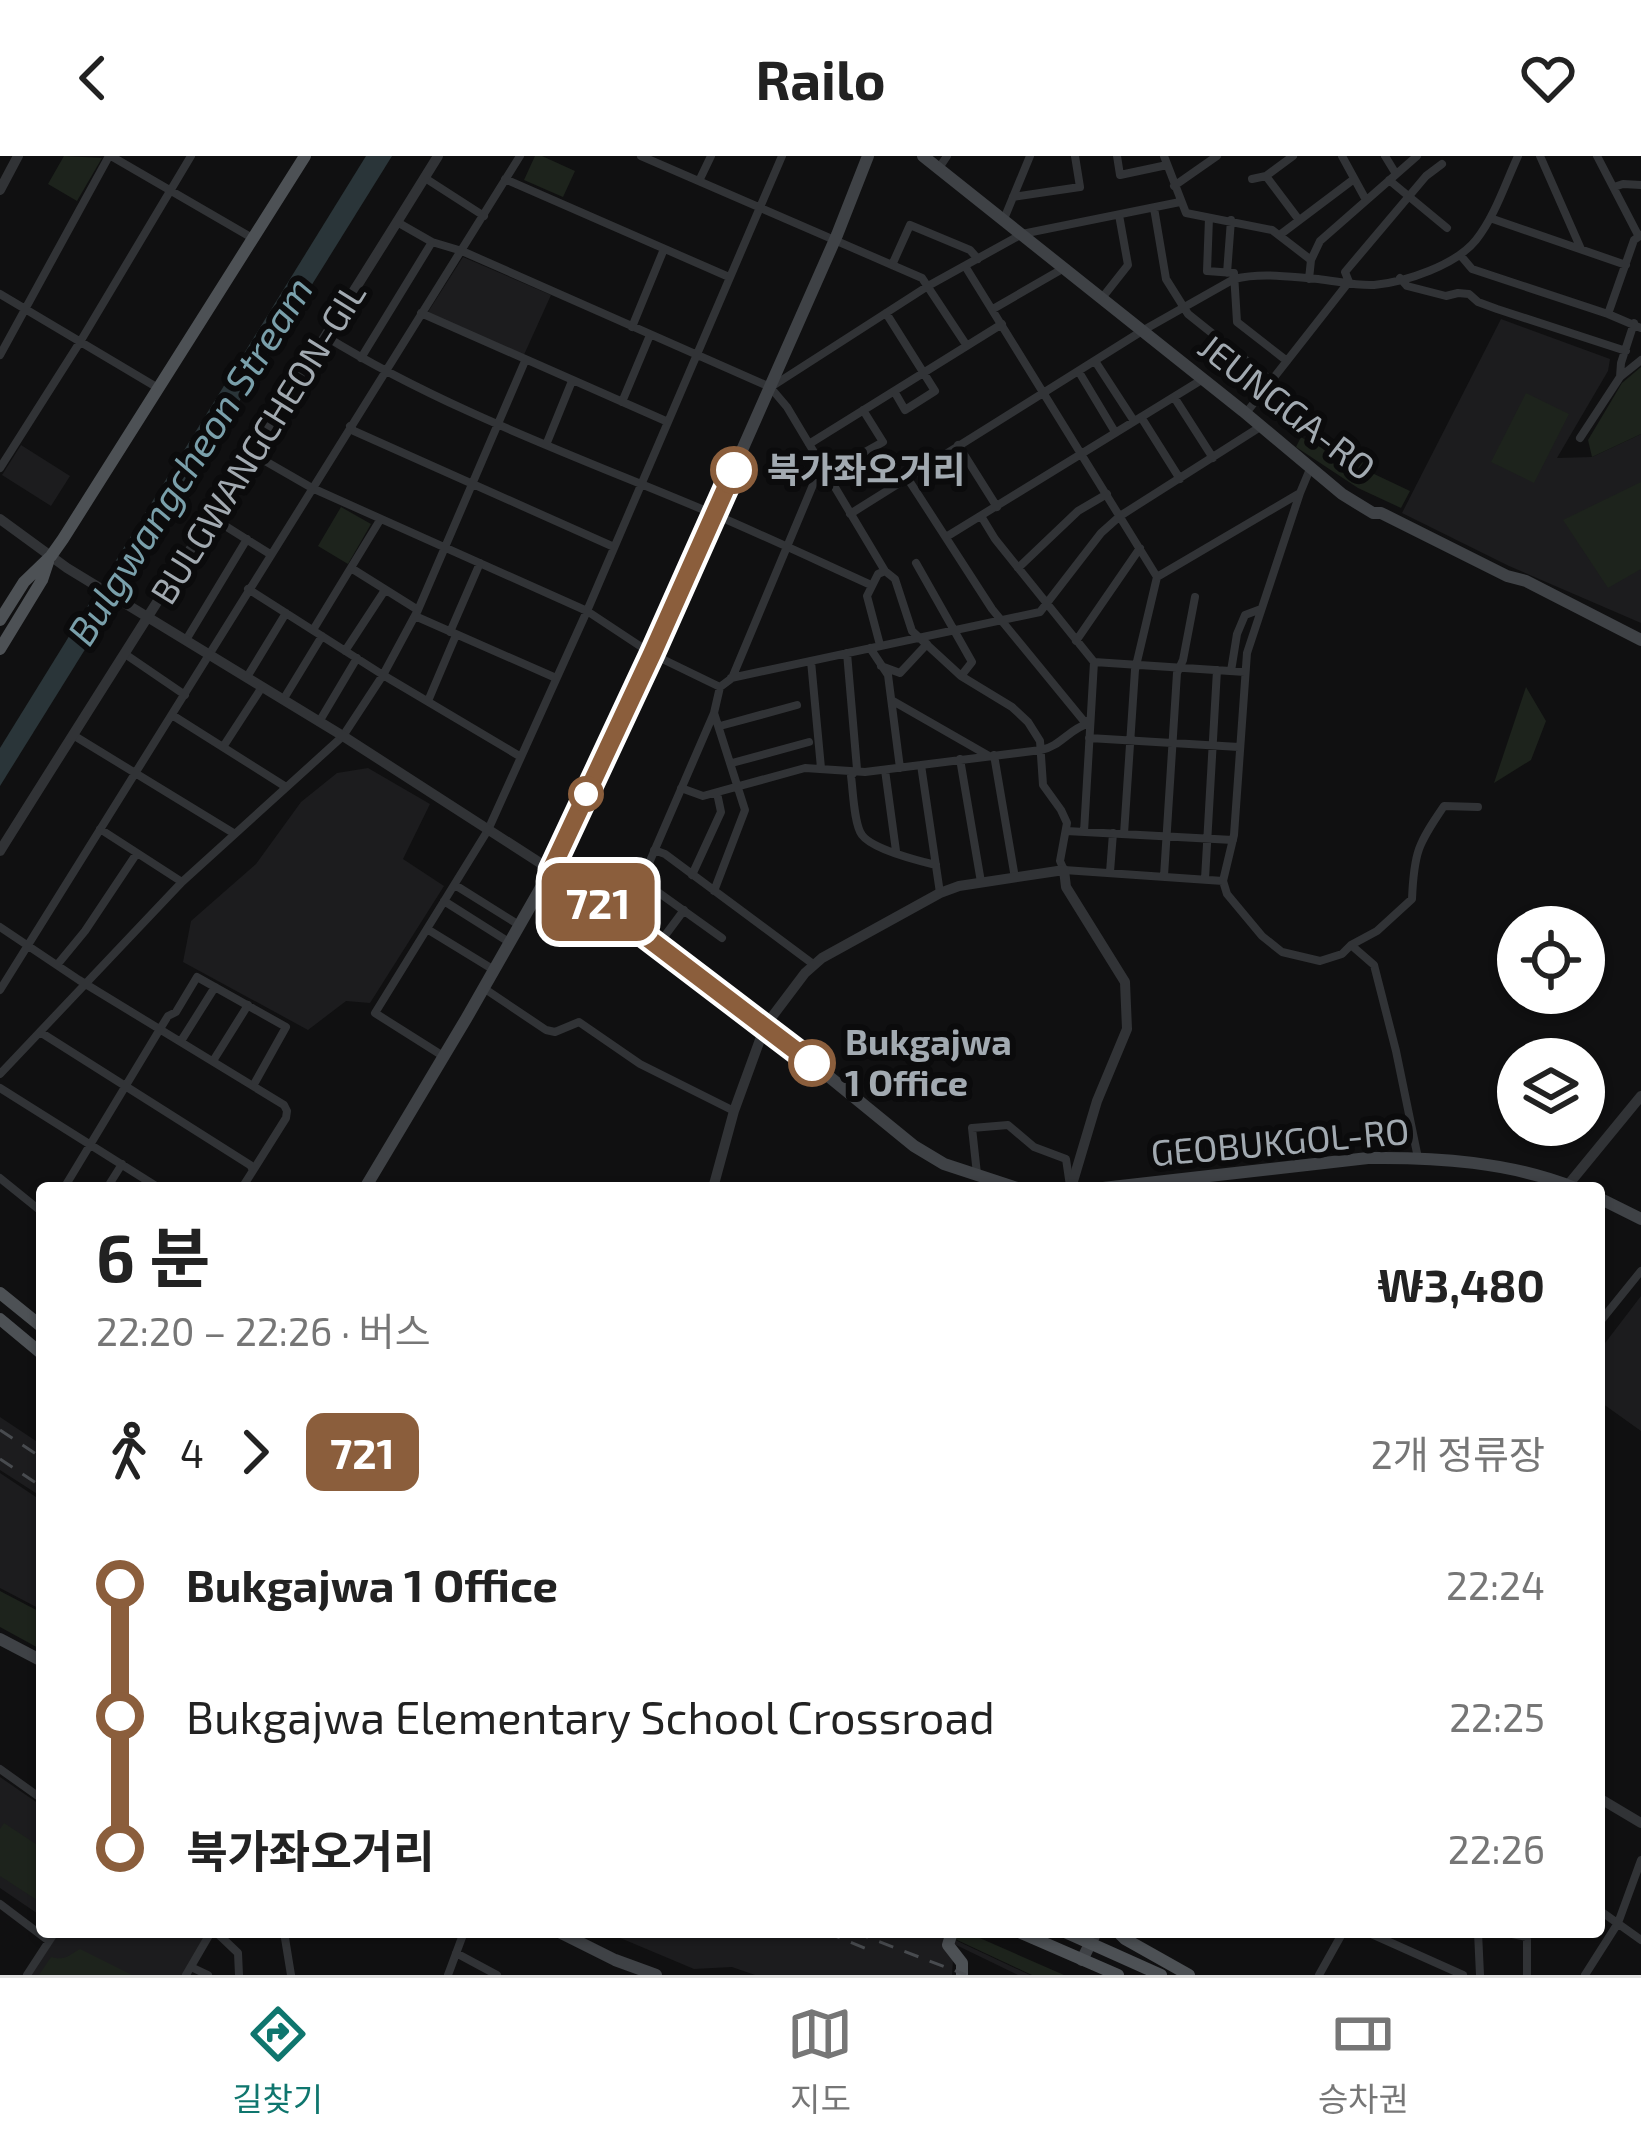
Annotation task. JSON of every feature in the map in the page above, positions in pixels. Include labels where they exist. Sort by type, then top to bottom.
[{"type":"main road","points":[[0,649],[42,580],[51,556],[305,156]]},
{"type":"main road","points":[[369,1182],[551,870],[836,240],[868,156]]},
{"type":"main road","name":"JEUNGGA-RO","points":[[923,156],[943,162],[1022,235],[1342,494],[1373,513],[1639,636]]},
{"type":"main road","points":[[0,620],[24,582],[51,556]]},
{"type":"main road","points":[[551,870],[765,1026],[914,1146],[944,1164],[999,1182]]},
{"type":"main road","name":"GEOBUKGOL-RO","points":[[1156,1182],[1368,1158],[1514,1169],[1554,1182]]},
{"type":"main road","points":[[1514,1169],[1528,1182]]},
{"type":"main road","points":[[1605,1201],[1641,1219]]},
{"type":"main road","points":[[0,1293],[36,1323]]},
{"type":"main road","points":[[0,1318],[36,1349]]},
{"type":"main road","points":[[0,1639],[36,1658]]},
{"type":"main road","points":[[571,1938],[656,1975]]},
{"type":"main road","points":[[950,1938],[948,1945],[962,1963],[962,1975]]},
{"type":"main road","points":[[1032,1938],[1118,1975]]},
{"type":"main road","points":[[1082,1960],[1093,1938],[1161,1975]]},
{"type":"main road","points":[[1124,1938],[1190,1975]]},
{"type":"street","points":[[0,190],[18,156]]},
{"type":"street","points":[[0,356],[110,156],[254,238]]},
{"type":"street","points":[[0,468],[191,156]]},
{"type":"street","name":"BULGWANGCHEON-GIL","points":[[0,851],[124,653],[142,614],[253,454],[438,156]]},
{"type":"street","points":[[0,990],[520,156]]},
{"type":"street","points":[[641,156],[922,278],[967,346]]},
{"type":"street","points":[[699,181],[711,156]]},
{"type":"street","points":[[444,1056],[375,1012],[488,830],[782,156]]},
{"type":"street","points":[[1004,220],[1030,156]]},
{"type":"street","points":[[1013,197],[1081,187],[1075,156]]},
{"type":"street","points":[[1117,156],[1120,175],[1165,161],[1186,213],[1281,234],[1311,260]]},
{"type":"street","points":[[1174,187],[1217,156]]},
{"type":"street","points":[[1252,178],[1266,176],[1292,156]]},
{"type":"street","points":[[1342,156],[1366,200]]},
{"type":"street","points":[[1385,156],[1392,177],[1409,198],[1447,228]]},
{"type":"street","points":[[1309,279],[1320,241],[1417,156]]},
{"type":"street","points":[[1209,218],[1207,271],[1372,285],[1461,256],[1490,218],[1518,156]]},
{"type":"street","points":[[1540,156],[1581,250]]},
{"type":"street","points":[[1597,156],[1640,235],[1608,314]]},
{"type":"street","points":[[1349,282],[1345,272],[1426,176],[1442,164]]},
{"type":"street","points":[[1266,176],[1299,220]]},
{"type":"street","points":[[424,178],[484,215]]},
{"type":"street","points":[[506,179],[730,278]]},
{"type":"street","points":[[1281,234],[1354,179]]},
{"type":"street","points":[[1614,188],[1641,185]]},
{"type":"street","points":[[770,388],[928,286],[1022,235],[1180,202]]},
{"type":"street","points":[[1154,208],[1166,279],[1183,307],[1272,381]]},
{"type":"street","points":[[1102,298],[1128,265],[1119,215]]},
{"type":"street","points":[[1490,218],[1626,265]]},
{"type":"street","points":[[1231,220],[1237,322],[1287,361]]},
{"type":"street","points":[[397,222],[432,242],[462,251],[770,388],[787,407],[885,571],[895,579],[912,631],[961,676],[1028,722],[1040,741],[1043,785],[1066,823],[1060,861],[1066,887],[1125,982],[1127,1029],[1097,1101],[1073,1182]]},
{"type":"street","points":[[892,265],[910,225],[970,250],[978,259]]},
{"type":"street","points":[[362,358],[432,242]]},
{"type":"street","points":[[632,326],[664,249]]},
{"type":"street","points":[[1461,256],[1472,268],[1638,326],[1621,363],[1620,377]]},
{"type":"street","points":[[965,266],[1157,577],[1135,670],[1124,834]]},
{"type":"street","points":[[993,310],[1064,268]]},
{"type":"street","points":[[850,514],[1231,276]]},
{"type":"street","points":[[1400,278],[1407,286],[1446,296],[1469,294],[1497,309],[1626,350]]},
{"type":"street","points":[[1246,414],[1349,282]]},
{"type":"street","points":[[0,294],[158,388]]},
{"type":"street","points":[[421,313],[668,422]]},
{"type":"street","points":[[886,314],[935,391],[905,410],[894,391]]},
{"type":"street","points":[[809,444],[1002,324]]},
{"type":"street","points":[[622,403],[650,334]]},
{"type":"street","points":[[325,336],[384,372],[871,585]]},
{"type":"street","points":[[1580,437],[1620,377],[1641,360]]},
{"type":"street","points":[[1095,361],[1180,478]]},
{"type":"street","points":[[0,1074],[182,882],[343,736],[417,613],[525,362]]},
{"type":"street","points":[[1079,372],[1115,433]]},
{"type":"street","points":[[946,537],[1202,379]]},
{"type":"street","points":[[546,445],[572,381]]},
{"type":"street","points":[[1174,397],[1213,458]]},
{"type":"street","points":[[629,907],[815,480],[883,442],[863,410]]},
{"type":"street","points":[[350,427],[614,548]]},
{"type":"street","points":[[731,678],[1040,612],[1101,533],[1120,516],[1260,427]]},
{"type":"street","points":[[958,445],[997,507]]},
{"type":"street","points":[[253,454],[380,520],[587,610],[652,654],[721,687]]},
{"type":"street","name":"JEUNGGA-RO","points":[[1223,881],[1233,840],[1246,653],[1310,469]]},
{"type":"street","points":[[908,479],[1000,620],[1090,723]]},
{"type":"street","points":[[1157,577],[1300,493]]},
{"type":"street","points":[[1018,568],[1078,511],[1106,494]]},
{"type":"street","points":[[981,516],[1094,662],[1084,832]]},
{"type":"street","points":[[211,518],[271,554]]},
{"type":"street","points":[[0,519],[67,568],[551,870]]},
{"type":"street","points":[[313,630],[380,520]]},
{"type":"street","points":[[186,640],[247,539]]},
{"type":"street","points":[[1076,641],[1140,548]]},
{"type":"street","points":[[428,701],[481,563]]},
{"type":"street","points":[[916,563],[972,662],[961,676]]},
{"type":"street","points":[[351,568],[453,633],[556,678]]},
{"type":"street","points":[[885,571],[878,574],[867,596],[880,665],[888,675],[900,768]]},
{"type":"street","points":[[248,589],[521,757]]},
{"type":"street","points":[[344,651],[385,590]]},
{"type":"street","points":[[1164,876],[1177,673],[1195,597]]},
{"type":"street","name":"JEUNGGA-RO","points":[[1231,671],[1245,615],[1262,609]]},
{"type":"street","points":[[247,677],[286,613]]},
{"type":"street","points":[[283,700],[322,636]]},
{"type":"street","points":[[880,665],[900,673],[923,640]]},
{"type":"street","points":[[124,653],[185,695]]},
{"type":"street","points":[[847,653],[857,769],[851,776],[859,833],[896,853],[936,865]]},
{"type":"street","points":[[320,722],[357,658]]},
{"type":"street","points":[[811,661],[821,768]]},
{"type":"street","points":[[1094,662],[1245,672]]},
{"type":"street","points":[[1205,879],[1217,670]]},
{"type":"street","points":[[223,747],[262,687]]},
{"type":"street","points":[[891,700],[992,756]]},
{"type":"street","points":[[720,727],[797,705]]},
{"type":"street","points":[[714,713],[745,810],[714,891]]},
{"type":"street","points":[[172,715],[286,787]]},
{"type":"street","points":[[681,788],[704,796],[786,772],[885,770],[1048,749],[1090,723]]},
{"type":"street","points":[[73,735],[235,835]]},
{"type":"street","points":[[1089,738],[1239,747]]},
{"type":"street","points":[[732,764],[809,742]]},
{"type":"street","points":[[992,756],[1015,878]]},
{"type":"street","points":[[960,760],[981,883]]},
{"type":"street","points":[[921,765],[940,893]]},
{"type":"street","points":[[885,770],[896,853]]},
{"type":"street","points":[[692,875],[721,812],[717,792]]},
{"type":"street","points":[[715,1182],[765,1026],[813,964],[940,893],[1064,870],[1223,881],[1227,894],[1262,936],[1282,952],[1320,961],[1342,954],[1377,931],[1412,899],[1420,842],[1444,806],[1478,807]]},
{"type":"street","points":[[100,829],[182,882]]},
{"type":"street","points":[[1066,831],[1233,840]]},
{"type":"street","points":[[1110,872],[1113,833]]},
{"type":"street","points":[[654,850],[813,964]]},
{"type":"street","points":[[57,965],[85,932],[137,853]]},
{"type":"street","points":[[641,880],[722,938]]},
{"type":"street","points":[[454,885],[519,926]]},
{"type":"street","points":[[444,901],[510,942]]},
{"type":"street","points":[[658,945],[684,910]]},
{"type":"street","points":[[0,927],[284,1105],[286,1118],[246,1182]]},
{"type":"street","points":[[427,929],[494,970]]},
{"type":"street","points":[[1351,945],[1374,965],[1419,1160]]},
{"type":"street","points":[[68,1182],[168,1016],[176,1012],[197,977],[286,1027],[254,1086]]},
{"type":"street","points":[[181,1042],[214,987]]},
{"type":"street","points":[[483,988],[546,1030],[555,1032],[579,1022],[640,1064],[734,1112]]},
{"type":"street","points":[[213,1061],[248,1006]]},
{"type":"street","points":[[40,1032],[253,1170]]},
{"type":"street","points":[[0,1088],[148,1182]]},
{"type":"street","name":"GEOBUKGOL-RO","points":[[1573,1182],[1639,1101]]},
{"type":"street","points":[[977,1175],[972,1129],[1008,1125],[1034,1147],[1066,1159],[1070,1182]]},
{"type":"street","points":[[111,1182],[122,1165]]},
{"type":"street","points":[[0,1178],[36,1207]]},
{"type":"street","points":[[1605,1316],[1641,1271]]},
{"type":"street","points":[[0,1769],[36,1795]]},
{"type":"street","points":[[1605,1802],[1641,1823]]},
{"type":"street","points":[[1585,1975],[1618,1923],[1641,1860]]},
{"type":"street","points":[[0,1904],[36,1926]]},
{"type":"street","points":[[1605,1914],[1641,1940]]},
{"type":"street","points":[[27,1975],[51,1938]]},
{"type":"street","points":[[208,1975],[189,1971],[209,1938]]},
{"type":"street","points":[[220,1938],[238,1953],[239,1975]]},
{"type":"street","points":[[285,1938],[291,1975]]},
{"type":"street","points":[[448,1975],[462,1938]]},
{"type":"street","points":[[1319,1975],[1340,1938]]},
{"type":"street","points":[[1380,1938],[1463,1975]]},
{"type":"street","points":[[1478,1938],[1480,1975]]},
{"type":"street","points":[[1527,1975],[1528,1938]]},
{"type":"street","points":[[456,1953],[496,1975]]},
{"type":"shaded area","points":[[64,156],[102,158],[77,201],[48,184]]},
{"type":"shaded area","points":[[535,156],[575,171],[563,197],[524,180]]},
{"type":"shaded area","points":[[463,257],[551,295],[523,357],[428,312]]},
{"type":"shaded area","points":[[1501,319],[1610,359],[1608,371],[1557,458],[1592,457],[1641,434],[1641,623],[1402,513]]},
{"type":"shaded area","points":[[1641,367],[1641,434],[1592,457],[1588,440],[1622,383]]},
{"type":"shaded area","points":[[1526,393],[1569,414],[1534,483],[1491,462]]},
{"type":"shaded area","points":[[1301,437],[1327,449],[1362,454],[1372,473],[1410,491],[1401,508],[1358,488],[1296,447]]},
{"type":"shaded area","points":[[21,445],[70,476],[51,506],[2,475]]},
{"type":"shaded area","points":[[1641,482],[1641,569],[1608,588],[1563,520]]},
{"type":"shaded area","points":[[341,507],[371,524],[348,564],[318,546]]},
{"type":"shaded area","points":[[1526,687],[1546,721],[1531,760],[1494,783]]},
{"type":"shaded area","points":[[368,768],[430,804],[403,859],[444,886],[370,1003],[346,1001],[308,1030],[183,962],[191,921],[256,864],[301,802],[337,773]]},
{"type":"shaded area","points":[[1641,1296],[1641,1431],[1605,1405],[1605,1343]]},
{"type":"shaded area","points":[[0,1417],[36,1441],[36,1493],[0,1470]]},
{"type":"shaded area","points":[[0,1473],[36,1497],[36,1607],[0,1588]]},
{"type":"shaded area","points":[[0,1591],[36,1610],[36,1647],[0,1627]]},
{"type":"shaded area","points":[[0,1777],[36,1802],[36,1913],[0,1888]]},
{"type":"shaded area","points":[[4,1823],[36,1844],[36,1899],[0,1876]]},
{"type":"shaded area","points":[[52,1938],[208,1938],[186,1975],[27,1975]]},
{"type":"shaded area","points":[[620,1938],[953,1938],[1030,1975],[1018,1975],[954,1944],[952,1975],[755,1975],[732,1967],[694,1969]]},
{"type":"shaded area","points":[[980,1938],[1064,1975],[1032,1975],[955,1939]]},
{"type":"shaded area","points":[[80,1949],[132,1975],[39,1975],[51,1957],[64,1958]]},
{"type":"water","name":"Bulgwangcheon Stream","points":[[366,156],[392,156],[0,786],[0,748]]},
{"type":"railway","points":[[0,1430],[36,1454]]},
{"type":"railway","points":[[0,1459],[36,1483]]},
{"type":"railway","points":[[840,1938],[869,1950]]},
{"type":"railway","points":[[870,1938],[966,1975]]},
{"type":"bus line","name":"721","points":[[734,470],[551,870],[812,1063]]},
{"type":"place","name":"북가좌오거리","points":[[734,470]]},
{"type":"place","name":"Bukgajwa 1 Office","points":[[812,1063]]}]
